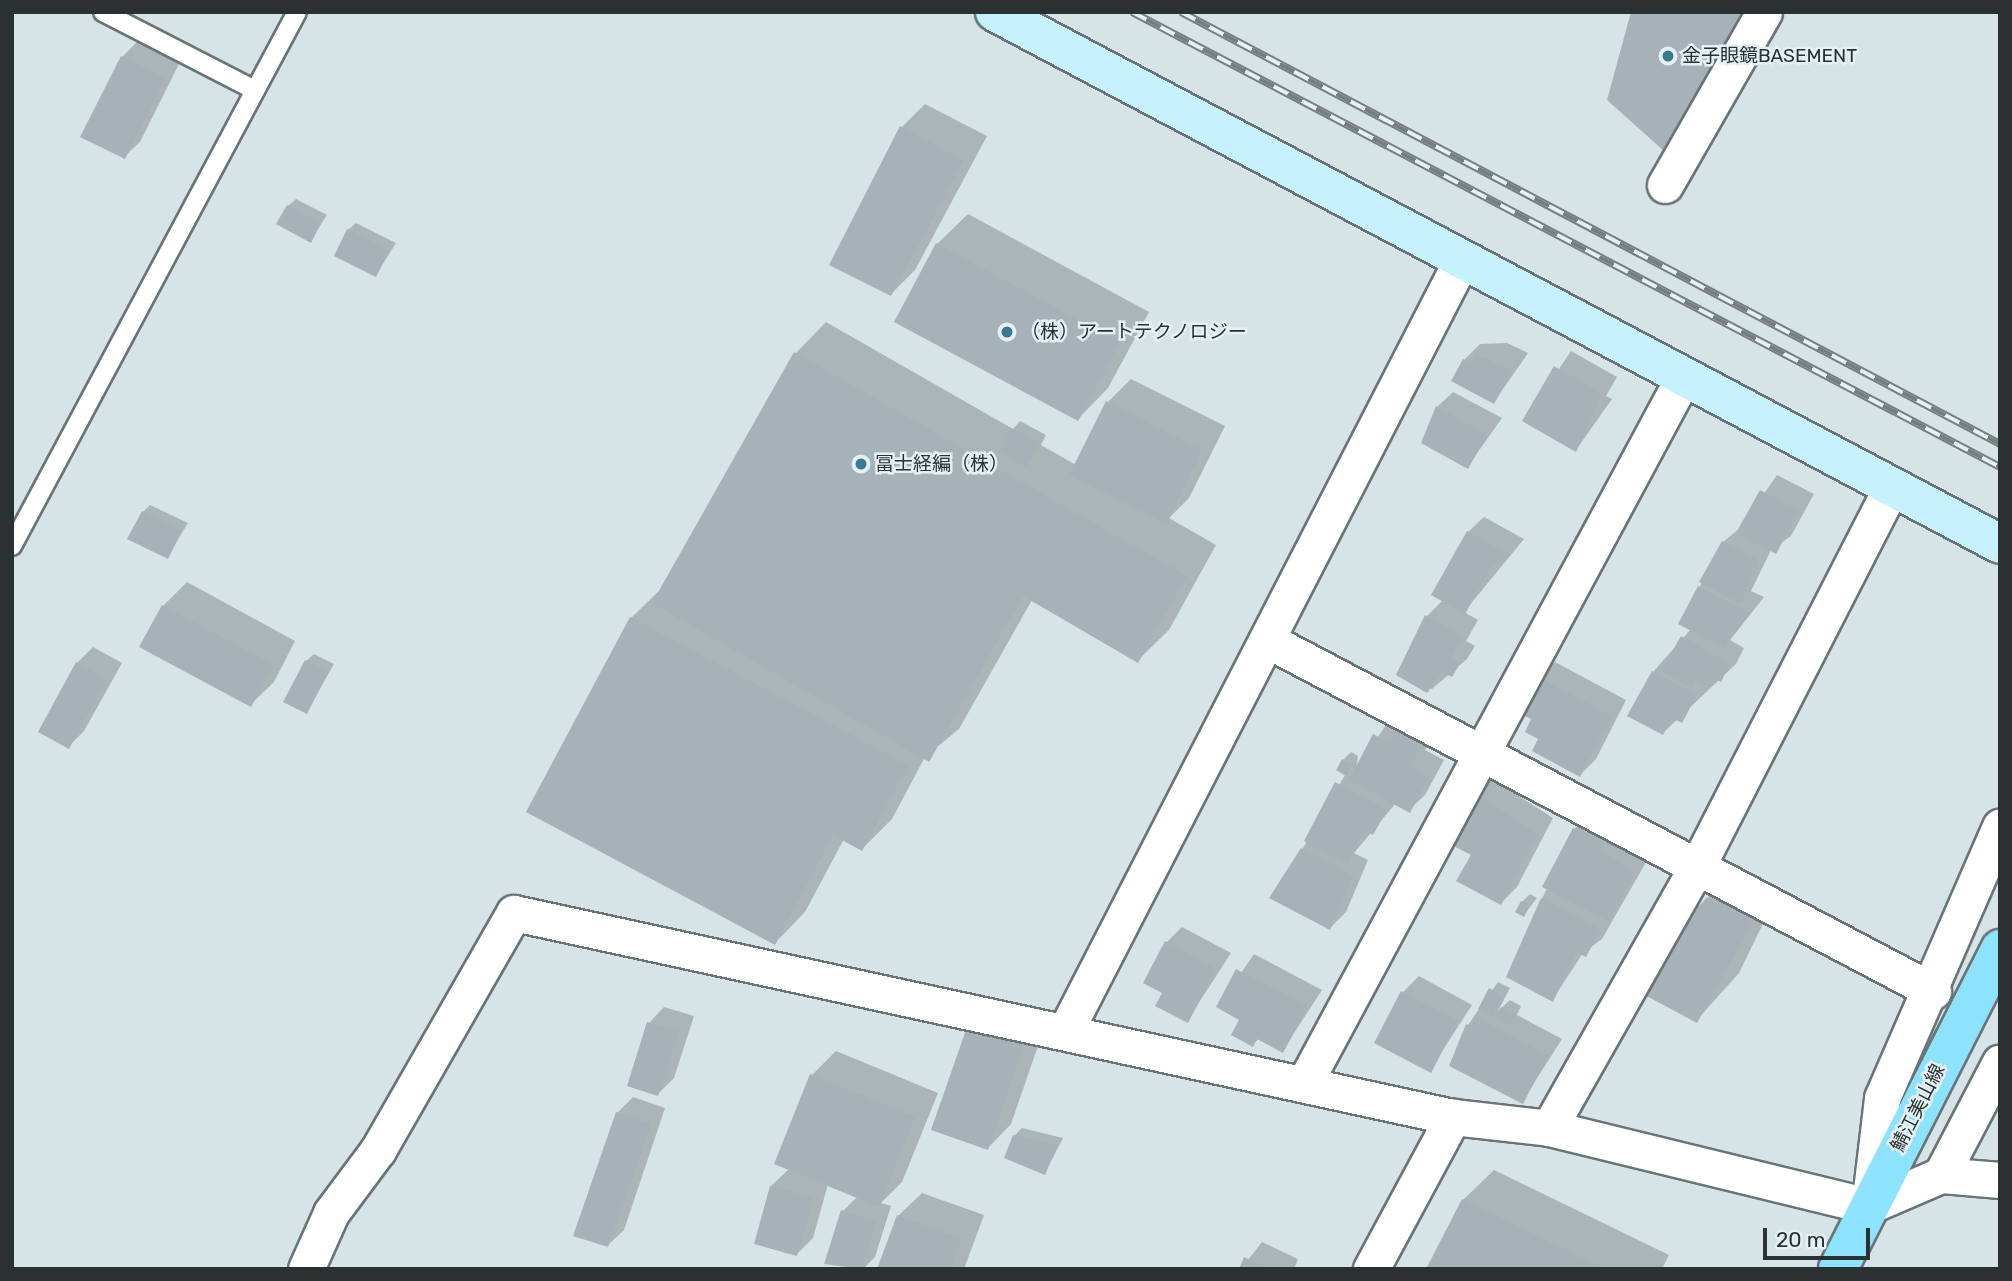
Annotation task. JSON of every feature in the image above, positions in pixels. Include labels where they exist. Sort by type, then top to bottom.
[{"type":"main road","name":"鯖江美山線","points":[[1838,1269],[2000,948]]},
{"type":"street","points":[[995,12],[2000,544]]},
{"type":"street","points":[[1665,185],[1764,12]]},
{"type":"street","points":[[1066,1030],[1462,259]]},
{"type":"street","points":[[1305,1082],[1480,750],[1683,378]]},
{"type":"street","points":[[1549,1128],[1698,865],[1891,488]]},
{"type":"street","points":[[1267,640],[1933,991]]},
{"type":"street","points":[[1869,1206],[1882,1098],[1933,991],[2000,827]]},
{"type":"street","points":[[306,1269],[331,1213],[378,1150],[514,913],[1066,1030],[1453,1117],[1549,1128],[1869,1206],[1941,1175],[2000,1180]]},
{"type":"street","points":[[1941,1175],[2000,1062]]},
{"type":"street","points":[[1371,1269],[1453,1117]]},
{"type":"lane","points":[[103,12],[255,90]]},
{"type":"lane","points":[[12,546],[297,12]]},
{"type":"building","name":"金子眼鏡BASEMENT","points":[[1631,12],[1741,12],[1664,151],[1607,100]]},
{"type":"building","points":[[121,56],[165,78],[125,159],[80,137]]},
{"type":"building","points":[[900,126],[964,160],[891,296],[829,265]]},
{"type":"building","points":[[287,205],[321,223],[311,243],[276,224]]},
{"type":"building","points":[[347,229],[389,251],[376,277],[334,256]]},
{"type":"building","name":"（株）アートテクノロジー","points":[[936,243],[1120,343],[1078,421],[894,322]]},
{"type":"building","name":"冨士経編（株）","points":[[794,352],[1187,576],[1138,663],[1023,596],[929,762],[652,603]]},
{"type":"building","points":[[1476,355],[1513,370],[1494,404],[1451,381],[1463,359],[1471,363]]},
{"type":"building","points":[[1554,366],[1602,394],[1576,452],[1522,421]]},
{"type":"building","points":[[1106,401],[1202,450],[1166,524],[1069,475]]},
{"type":"building","points":[[1436,406],[1487,435],[1468,469],[1421,443]]},
{"type":"building","points":[[1011,428],[1040,443],[1027,467],[999,452]]},
{"type":"building","points":[[1760,490],[1799,511],[1776,554],[1736,533]]},
{"type":"building","points":[[142,511],[182,531],[168,559],[127,539]]},
{"type":"building","points":[[1467,531],[1510,555],[1491,567],[1465,614],[1431,595]]},
{"type":"building","points":[[1722,541],[1759,560],[1741,604],[1699,582]]},
{"type":"building","points":[[1698,586],[1750,613],[1724,648],[1678,624]]},
{"type":"building","points":[[162,605],[273,665],[251,707],[139,647]]},
{"type":"building","points":[[1425,615],[1463,636],[1451,657],[1461,662],[1452,677],[1442,672],[1427,693],[1396,675]]},
{"type":"building","points":[[630,617],[908,765],[862,851],[833,835],[775,945],[526,812]]},
{"type":"building","points":[[1681,636],[1730,664],[1721,682],[1714,678],[1709,687],[1696,680],[1692,688],[1661,671]]},
{"type":"building","points":[[305,660],[328,672],[307,714],[283,702]]},
{"type":"building","points":[[76,662],[107,679],[69,749],[38,732]]},
{"type":"building","points":[[1652,671],[1697,695],[1682,723],[1672,718],[1663,735],[1627,716]]},
{"type":"building","points":[[1538,677],[1612,716],[1580,777],[1532,751],[1538,739],[1525,732],[1531,719],[1519,713]]},
{"type":"building","points":[[1396,732],[1421,746],[1410,766],[1429,776],[1410,813],[1349,780],[1373,734],[1390,743]]},
{"type":"building","points":[[1342,759],[1352,764],[1346,776],[1336,770]]},
{"type":"building","points":[[1335,782],[1387,810],[1373,835],[1365,830],[1347,864],[1304,841]]},
{"type":"building","points":[[1475,794],[1538,834],[1501,905],[1456,881],[1471,855],[1450,844]]},
{"type":"building","points":[[1573,828],[1604,844],[1601,851],[1635,873],[1609,921],[1542,887]]},
{"type":"building","points":[[1301,848],[1353,876],[1330,930],[1269,898]]},
{"type":"building","points":[[1541,898],[1601,929],[1586,957],[1576,952],[1553,1002],[1506,977]]},
{"type":"building","points":[[1706,898],[1753,922],[1697,1023],[1641,993],[1677,924],[1685,928]]},
{"type":"building","points":[[1521,901],[1530,905],[1524,917],[1515,912]]},
{"type":"building","points":[[1165,941],[1216,969],[1188,1023],[1155,1006],[1162,993],[1143,983]]},
{"type":"building","points":[[1236,969],[1308,1006],[1283,1053],[1257,1039],[1253,1047],[1231,1035],[1239,1020],[1216,1007]]},
{"type":"building","points":[[1489,988],[1503,996],[1493,1017],[1478,1009]]},
{"type":"building","points":[[1401,991],[1458,1021],[1431,1073],[1374,1043]]},
{"type":"building","points":[[1501,1007],[1515,1014],[1510,1025],[1496,1017]]},
{"type":"building","points":[[1476,1017],[1548,1055],[1523,1104],[1449,1066],[1466,1024],[1471,1026]]},
{"type":"building","points":[[647,1022],[679,1032],[658,1096],[627,1086]]},
{"type":"building","points":[[967,1027],[1024,1046],[988,1150],[931,1130]]},
{"type":"building","points":[[810,1074],[915,1117],[879,1207],[774,1164]]},
{"type":"building","points":[[616,1112],[651,1124],[608,1247],[573,1236]]},
{"type":"building","points":[[1013,1135],[1057,1146],[1045,1175],[1004,1158]]},
{"type":"building","points":[[770,1186],[814,1198],[797,1256],[754,1244]]},
{"type":"building","points":[[1462,1199],[1605,1269],[1426,1269]]},
{"type":"building","points":[[841,1210],[876,1222],[862,1269],[824,1264]]},
{"type":"building","points":[[897,1215],[961,1239],[951,1269],[877,1269]]},
{"type":"building","points":[[1244,1257],[1271,1269],[1239,1269]]},
{"type":"railway","points":[[1132,12],[2000,467]]},
{"type":"railway","points":[[1181,12],[2000,444]]},
{"type":"place","name":"金子眼鏡BASEMENT","points":[[1668,56]]},
{"type":"place","name":"（株）アートテクノロジー","points":[[1007,332]]},
{"type":"place","name":"冨士経編（株）","points":[[861,464]]}]
